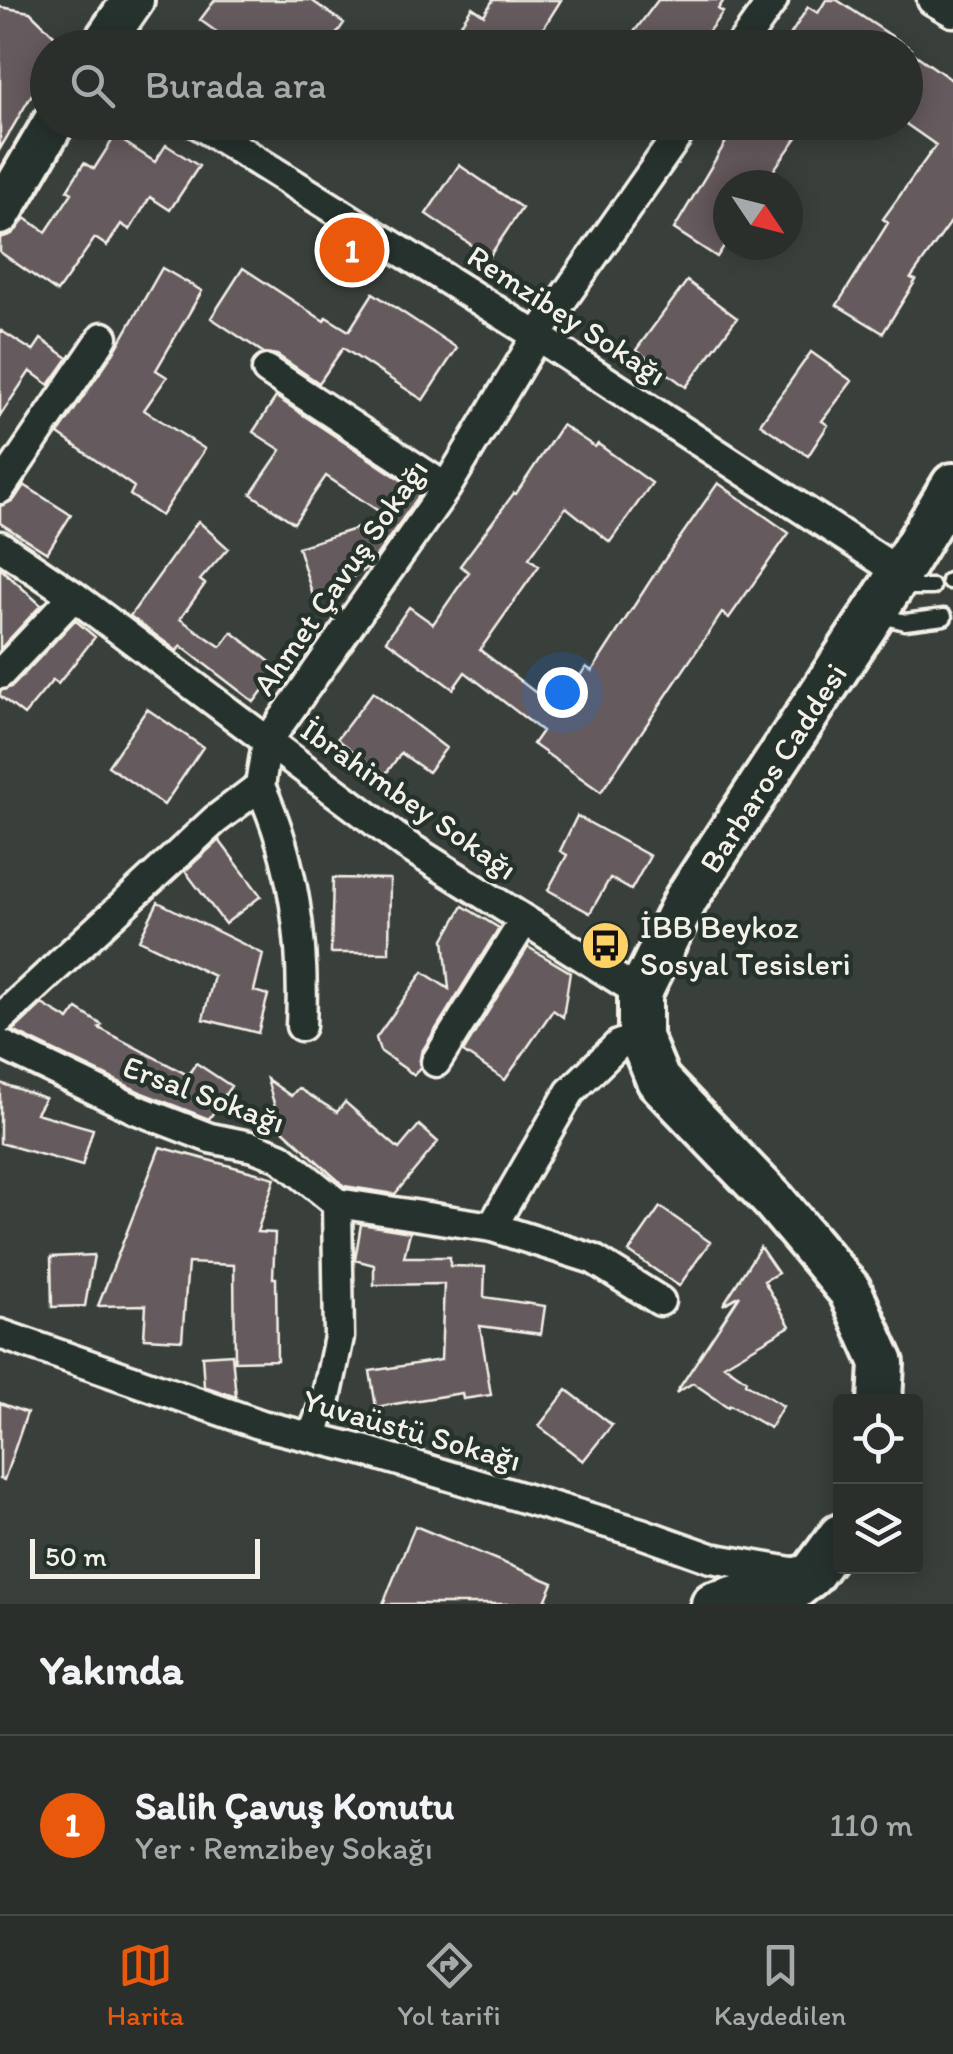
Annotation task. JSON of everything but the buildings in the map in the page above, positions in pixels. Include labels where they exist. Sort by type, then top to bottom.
[{"type":"main road","name":"Barbaros Caddesi","points":[[880,1394],[882,1363],[850,1291],[774,1201],[658,1080],[640,1036],[640,992],[686,899],[899,590],[953,485]]},
{"type":"main road","points":[[774,1604],[811,1575],[833,1545]]},
{"type":"main road","points":[[713,1604],[811,1575]]},
{"type":"street","points":[[112,30],[133,0]]},
{"type":"street","points":[[751,30],[772,0]]},
{"type":"street","points":[[932,0],[953,12]]},
{"type":"street","points":[[0,214],[43,140]]},
{"type":"street","name":"Remzibey Sokağı","points":[[223,140],[537,336],[899,590]]},
{"type":"street","name":"Ahmet Çavuş Sokağı","points":[[260,786],[267,742],[446,488],[537,336],[673,140]]},
{"type":"street","points":[[0,489],[102,337]]},
{"type":"street","points":[[268,370],[446,488]]},
{"type":"street","name":"İbrahimbey Sokağı","points":[[0,546],[74,596],[406,845],[640,992]]},
{"type":"street","points":[[0,674],[74,596]]},
{"type":"street","points":[[0,1019],[215,820],[260,786],[275,819],[293,894],[304,972],[300,1026]]},
{"type":"street","points":[[436,1062],[524,922]]},
{"type":"street","points":[[492,1228],[570,1092],[618,1045],[640,1036]]},
{"type":"street","name":"Ersal Sokağı","points":[[0,1044],[136,1109],[210,1138],[254,1147],[280,1158],[337,1203],[492,1228],[594,1259],[660,1301]]},
{"type":"street","points":[[312,1437],[326,1399],[339,1337],[337,1203]]},
{"type":"street","name":"Yuvaüstü Sokağı","points":[[0,1334],[262,1425],[622,1527],[711,1558],[811,1575]]},
{"type":"lane","points":[[899,590],[905,622],[944,617]]},
{"type":"place","name":"Salih Çavuş Konutu","points":[[352,250]]},
{"type":"place","name":"İBB Beykoz Sosyal Tesisleri","points":[[605,945]]}]
